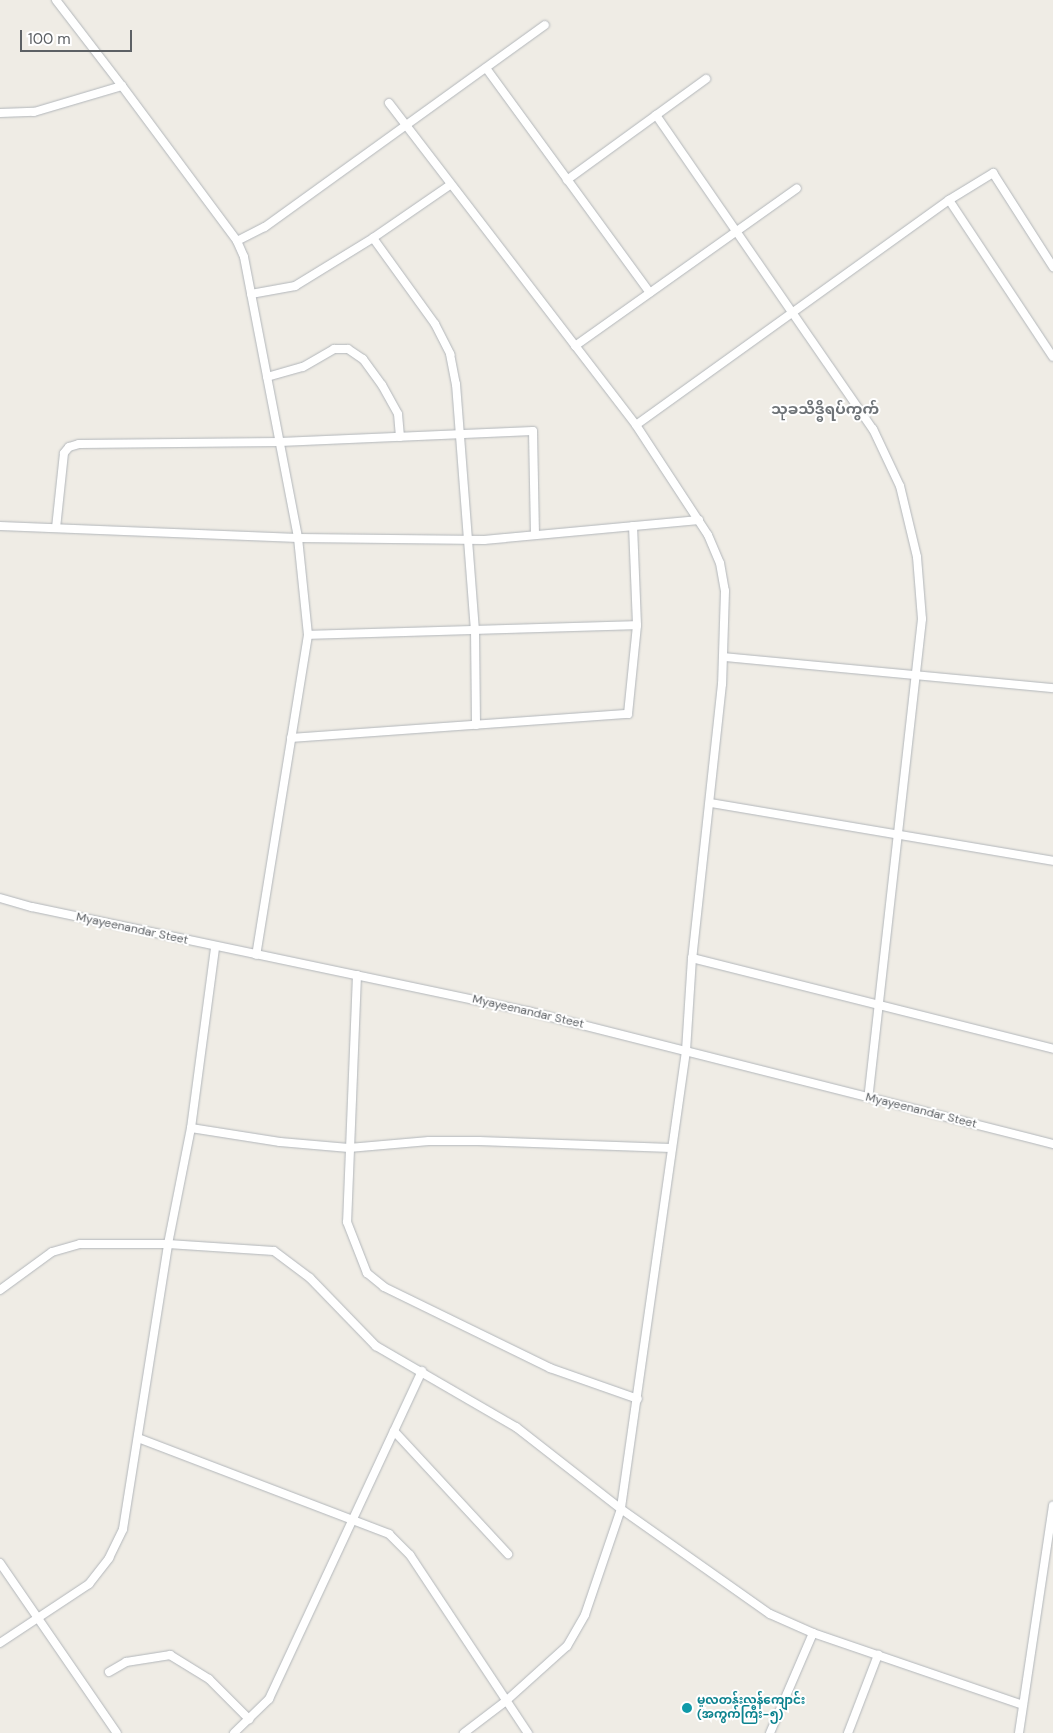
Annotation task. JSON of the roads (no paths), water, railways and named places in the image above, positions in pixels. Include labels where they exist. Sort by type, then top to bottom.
[{"type":"street","points":[[56,0],[236,241],[244,257],[298,538],[308,634],[256,955]]},
{"type":"street","points":[[236,241],[265,227],[407,126],[545,24]]},
{"type":"street","points":[[486,68],[650,293]]},
{"type":"street","points":[[568,180],[706,79]]},
{"type":"street","points":[[0,113],[34,112],[122,86]]},
{"type":"street","points":[[390,104],[636,425],[699,520],[720,564],[725,591],[724,657],[711,803],[692,958],[686,1051],[621,1509],[585,1615],[567,1646],[506,1700],[464,1733]]},
{"type":"street","points":[[656,115],[794,311],[873,429],[900,486],[917,557],[922,620],[868,1097]]},
{"type":"street","points":[[636,425],[949,200],[993,173],[1053,267]]},
{"type":"street","points":[[251,294],[295,286],[373,238],[450,184]]},
{"type":"street","points":[[576,346],[797,188]]},
{"type":"street","points":[[949,200],[1053,357]]},
{"type":"street","points":[[373,238],[434,324],[450,354],[460,434],[475,630],[476,725]]},
{"type":"street","points":[[267,377],[303,367],[334,349],[348,349],[363,359],[382,385],[398,414],[400,437]]},
{"type":"street","points":[[56,528],[64,453],[69,447],[90,444],[280,442],[533,431],[535,535]]},
{"type":"street","points":[[0,526],[298,538],[467,540],[699,520]]},
{"type":"street","points":[[291,738],[628,714],[637,624],[633,526]]},
{"type":"street","points":[[308,634],[637,624]]},
{"type":"street","points":[[724,657],[1053,688]]},
{"type":"street","points":[[711,803],[1053,861]]},
{"type":"street","name":"Myayeenandar Steet","points":[[0,898],[32,907],[215,947],[527,1011],[1053,1144]]},
{"type":"street","points":[[0,1643],[37,1616],[89,1584],[109,1558],[122,1529],[168,1244],[191,1128],[215,947]]},
{"type":"street","points":[[692,958],[1053,1049]]},
{"type":"street","points":[[357,975],[347,1222],[367,1273],[384,1287],[550,1368],[638,1399]]},
{"type":"street","points":[[191,1128],[280,1142],[349,1148],[428,1141],[671,1148]]},
{"type":"street","points":[[0,1290],[52,1252],[73,1246],[168,1244],[274,1251],[310,1278],[376,1346],[516,1427],[621,1509],[770,1614],[813,1633],[1023,1705]]},
{"type":"street","points":[[234,1733],[269,1699],[422,1371]]},
{"type":"street","points":[[394,1431],[508,1554]]},
{"type":"street","points":[[138,1438],[389,1534],[410,1555],[528,1733]]},
{"type":"street","points":[[1019,1733],[1053,1506]]},
{"type":"street","points":[[0,1563],[117,1733]]},
{"type":"street","points":[[770,1733],[813,1633]]},
{"type":"street","points":[[109,1672],[126,1662],[170,1655],[209,1679],[249,1719]]},
{"type":"street","points":[[848,1733],[878,1655]]},
{"type":"place","name":"မူလတန်းလွန်ကျောင်း (အကွက်ကြီး-၅)","points":[[687,1708]]},
{"type":"district","name":"သုခသိဒ္ဓိရပ်ကွက်","points":[[825,410]]}]
